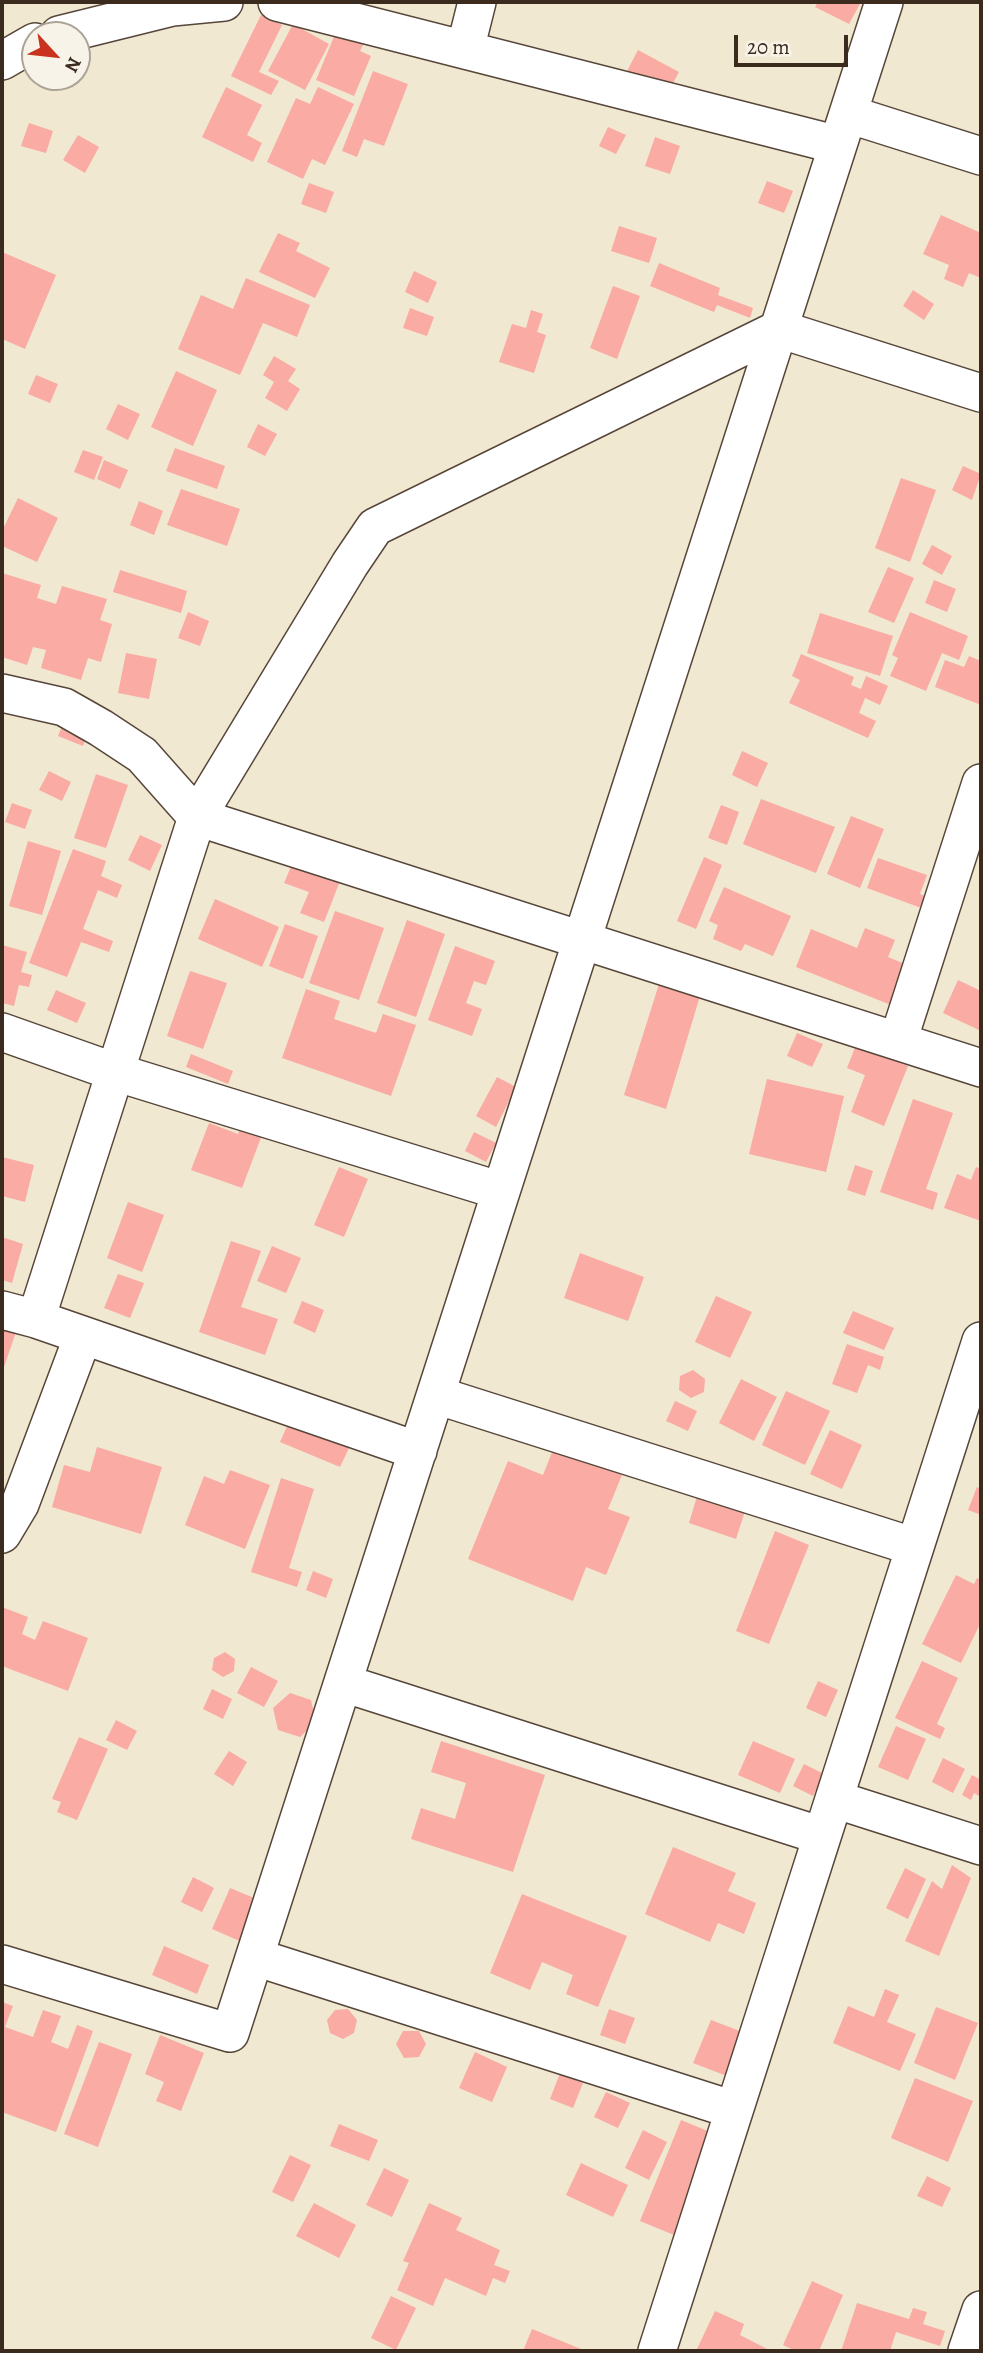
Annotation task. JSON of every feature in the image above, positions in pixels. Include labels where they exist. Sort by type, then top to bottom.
[{"type":"street","points":[[91,27],[172,7],[225,2]]},
{"type":"street","points":[[277,2],[465,50],[981,156]]},
{"type":"street","points":[[465,50],[477,2]]},
{"type":"street","points":[[2,1964],[230,2034],[884,2]]},
{"type":"street","points":[[2,61],[21,50]]},
{"type":"street","points":[[418,1451],[19,1315],[115,1072],[197,817],[349,564],[375,527],[779,329],[981,393]]},
{"type":"street","points":[[2,693],[64,707],[101,728],[142,755],[197,817],[981,1068]]},
{"type":"street","points":[[898,1041],[981,783]]},
{"type":"street","points":[[2,1032],[115,1072],[501,1191]]},
{"type":"street","points":[[2,1534],[20,1504],[83,1336]]},
{"type":"street","points":[[657,2351],[981,1341]]},
{"type":"street","points":[[436,1395],[915,1547]]},
{"type":"street","points":[[343,1683],[822,1836]]},
{"type":"street","points":[[834,1799],[981,1846]]},
{"type":"street","points":[[255,1957],[734,2110]]},
{"type":"street","points":[[967,2351],[981,2310]]},
{"type":"building","points":[[818,2],[861,2],[849,24],[815,7]]},
{"type":"building","points":[[261,15],[282,25],[259,72],[279,81],[271,95],[231,76]]},
{"type":"building","points":[[293,24],[329,44],[305,90],[268,71]]},
{"type":"building","points":[[338,27],[366,39],[360,51],[371,56],[354,96],[316,80]]},
{"type":"building","points":[[638,50],[679,72],[666,96],[625,75]]},
{"type":"building","points":[[373,71],[408,84],[384,146],[364,139],[357,157],[342,151]]},
{"type":"building","points":[[226,87],[262,105],[247,135],[262,143],[253,162],[202,137]]},
{"type":"building","points":[[318,87],[354,104],[325,165],[312,159],[303,179],[267,162],[296,98],[310,104]]},
{"type":"building","points":[[29,123],[53,131],[46,153],[21,146]]},
{"type":"building","points":[[608,127],[626,135],[616,154],[599,146]]},
{"type":"building","points":[[78,135],[99,147],[85,173],[63,160]]},
{"type":"building","points":[[655,137],[680,146],[670,174],[645,166]]},
{"type":"building","points":[[767,181],[793,191],[784,213],[758,203]]},
{"type":"building","points":[[309,183],[334,192],[326,213],[301,204]]},
{"type":"building","points":[[941,215],[981,233],[981,278],[969,273],[963,287],[944,279],[949,265],[923,254]]},
{"type":"building","points":[[619,226],[657,238],[649,263],[611,251]]},
{"type":"building","points":[[278,233],[300,243],[296,251],[330,268],[315,298],[259,272]]},
{"type":"building","points":[[2,252],[56,275],[25,349],[2,339]]},
{"type":"building","points":[[659,263],[720,288],[718,295],[753,308],[750,318],[717,305],[714,312],[650,286]]},
{"type":"building","points":[[414,271],[437,282],[428,303],[405,292]]},
{"type":"building","points":[[246,278],[310,305],[297,337],[263,323],[240,375],[178,349],[201,295],[233,309]]},
{"type":"building","points":[[613,286],[640,296],[617,359],[590,348]]},
{"type":"building","points":[[913,290],[934,304],[924,320],[903,306]]},
{"type":"building","points":[[410,308],[434,317],[427,336],[403,328]]},
{"type":"building","points":[[531,310],[543,314],[537,332],[546,335],[534,373],[499,362],[512,324],[526,328]]},
{"type":"building","points":[[274,356],[296,369],[288,381],[300,389],[287,411],[265,398],[274,382],[263,375]]},
{"type":"building","points":[[176,371],[217,390],[193,446],[151,427]]},
{"type":"building","points":[[36,375],[58,384],[50,403],[28,394]]},
{"type":"building","points":[[118,404],[140,414],[128,440],[106,429]]},
{"type":"building","points":[[258,424],[277,434],[265,456],[247,447]]},
{"type":"building","points":[[175,448],[225,466],[217,489],[166,471]]},
{"type":"building","points":[[83,450],[103,457],[94,480],[74,472]]},
{"type":"building","points":[[104,460],[128,470],[120,489],[97,479]]},
{"type":"building","points":[[963,466],[981,474],[972,500],[952,490]]},
{"type":"building","points":[[901,478],[936,490],[910,562],[875,548]]},
{"type":"building","points":[[181,489],[240,509],[227,546],[167,525]]},
{"type":"building","points":[[18,498],[58,518],[37,562],[2,546],[2,531]]},
{"type":"building","points":[[139,501],[163,511],[154,535],[130,525]]},
{"type":"building","points":[[932,545],[952,556],[942,575],[922,564]]},
{"type":"building","points":[[888,567],[914,578],[894,623],[868,612]]},
{"type":"building","points":[[120,570],[187,591],[181,613],[113,592]]},
{"type":"building","points":[[2,573],[41,585],[37,598],[56,604],[62,586],[107,599],[100,620],[112,624],[101,662],[88,658],[81,680],[41,668],[46,650],[33,647],[27,665],[2,657]]},
{"type":"building","points":[[934,580],[956,589],[947,612],[925,603]]},
{"type":"building","points":[[188,612],[209,621],[200,646],[178,638]]},
{"type":"building","points":[[910,612],[968,636],[959,660],[942,653],[926,691],[890,676],[898,658],[892,655]]},
{"type":"building","points":[[820,613],[893,636],[880,676],[807,653]]},
{"type":"building","points":[[126,653],[157,659],[149,699],[118,693]]},
{"type":"building","points":[[801,654],[854,677],[851,685],[861,689],[866,676],[888,686],[880,705],[865,698],[859,713],[876,721],[868,738],[789,703],[800,680],[792,676]]},
{"type":"building","points":[[969,656],[981,661],[981,705],[935,687],[945,660],[964,667]]},
{"type":"building","points":[[66,716],[90,725],[83,746],[58,736]]},
{"type":"building","points":[[742,751],[768,763],[757,787],[732,775]]},
{"type":"building","points":[[49,771],[71,782],[62,801],[39,790]]},
{"type":"building","points":[[96,774],[128,785],[106,848],[74,838]]},
{"type":"building","points":[[761,799],[835,827],[816,873],[743,844]]},
{"type":"building","points":[[12,803],[32,810],[25,829],[5,822]]},
{"type":"building","points":[[721,805],[739,812],[727,845],[708,838]]},
{"type":"building","points":[[851,816],[884,829],[860,888],[827,874]]},
{"type":"building","points":[[140,835],[162,845],[150,871],[128,860]]},
{"type":"building","points":[[28,841],[61,851],[42,915],[9,906]]},
{"type":"building","points":[[73,849],[106,861],[101,876],[122,885],[117,898],[98,890],[83,929],[113,941],[109,952],[81,942],[67,977],[29,963]]},
{"type":"building","points":[[704,857],[722,865],[696,929],[677,921]]},
{"type":"building","points":[[878,858],[927,875],[920,894],[936,900],[932,912],[867,888]]},
{"type":"building","points":[[293,862],[340,881],[324,922],[300,913],[309,892],[284,883]]},
{"type":"building","points":[[724,887],[791,916],[773,956],[745,944],[741,951],[713,939],[718,925],[709,921]]},
{"type":"building","points":[[215,899],[279,927],[262,967],[198,939]]},
{"type":"building","points":[[335,911],[384,928],[359,1000],[309,983]]},
{"type":"building","points":[[407,920],[445,934],[416,1017],[377,1003]]},
{"type":"building","points":[[285,924],[318,936],[303,979],[269,966]]},
{"type":"building","points":[[865,928],[895,940],[888,957],[917,969],[901,1009],[796,967],[811,929],[857,948]]},
{"type":"building","points":[[2,945],[27,952],[21,972],[32,975],[29,987],[19,985],[14,1006],[2,1003]]},
{"type":"building","points":[[455,946],[495,961],[486,985],[474,981],[466,1003],[482,1009],[472,1036],[428,1020]]},
{"type":"building","points":[[190,971],[227,983],[203,1049],[167,1036]]},
{"type":"building","points":[[958,980],[981,991],[981,1031],[943,1013]]},
{"type":"building","points":[[659,984],[700,996],[666,1109],[624,1095]]},
{"type":"building","points":[[306,989],[340,1001],[334,1019],[376,1033],[383,1014],[416,1025],[391,1096],[282,1058]]},
{"type":"building","points":[[56,990],[86,1003],[77,1023],[47,1010]]},
{"type":"building","points":[[797,1033],[823,1044],[812,1067],[787,1056]]},
{"type":"building","points":[[856,1045],[908,1066],[884,1126],[851,1112],[865,1075],[847,1068]]},
{"type":"building","points":[[191,1054],[233,1071],[228,1084],[186,1067]]},
{"type":"building","points":[[497,1077],[516,1087],[496,1127],[476,1116]]},
{"type":"building","points":[[767,1079],[844,1096],[826,1172],[749,1154]]},
{"type":"building","points":[[913,1099],[953,1113],[926,1189],[938,1193],[933,1210],[880,1192]]},
{"type":"building","points":[[243,1119],[265,1127],[242,1188],[191,1170],[209,1123],[238,1134]]},
{"type":"building","points":[[474,1132],[496,1143],[486,1162],[465,1151]]},
{"type":"building","points":[[2,1157],[34,1165],[25,1202],[2,1196]]},
{"type":"building","points":[[855,1165],[873,1171],[865,1196],[847,1190]]},
{"type":"building","points":[[339,1167],[368,1179],[344,1237],[314,1225]]},
{"type":"building","points":[[976,1167],[981,1169],[981,1221],[944,1208],[957,1174],[971,1180]]},
{"type":"building","points":[[128,1202],[164,1215],[142,1272],[107,1258]]},
{"type":"building","points":[[2,1237],[23,1244],[12,1283],[2,1280]]},
{"type":"building","points":[[231,1241],[261,1251],[241,1307],[278,1319],[265,1355],[199,1332]]},
{"type":"building","points":[[272,1246],[301,1258],[286,1293],[257,1281]]},
{"type":"building","points":[[580,1253],[644,1277],[628,1321],[564,1298]]},
{"type":"building","points":[[118,1274],[144,1283],[130,1318],[104,1308]]},
{"type":"building","points":[[716,1296],[752,1312],[730,1358],[695,1342]]},
{"type":"building","points":[[302,1301],[324,1310],[315,1333],[293,1323]]},
{"type":"building","points":[[853,1311],[894,1328],[884,1350],[843,1333]]},
{"type":"building","points":[[2,1321],[18,1326],[2,1373]]},
{"type":"building","points":[[847,1344],[884,1357],[880,1370],[868,1365],[857,1393],[832,1384]]},
{"type":"building","points":[[693,1370],[705,1379],[704,1392],[691,1398],[679,1390],[680,1376]]},
{"type":"building","points":[[741,1379],[777,1397],[754,1441],[719,1423]]},
{"type":"building","points":[[786,1391],[830,1411],[805,1465],[762,1445]]},
{"type":"building","points":[[675,1401],[697,1411],[688,1431],[666,1421]]},
{"type":"building","points":[[289,1422],[349,1448],[340,1467],[280,1442]]},
{"type":"building","points":[[830,1430],[862,1445],[842,1489],[810,1474]]},
{"type":"building","points":[[97,1447],[162,1467],[141,1534],[52,1507],[64,1465],[90,1472]]},
{"type":"building","points":[[554,1447],[622,1475],[608,1509],[630,1517],[606,1575],[586,1567],[573,1601],[468,1559],[508,1461],[543,1475]]},
{"type":"building","points":[[230,1470],[270,1485],[245,1549],[185,1525],[204,1476],[224,1484]]},
{"type":"building","points":[[281,1478],[314,1489],[289,1568],[302,1572],[297,1587],[251,1572]]},
{"type":"building","points":[[977,1487],[981,1489],[981,1515],[968,1510]]},
{"type":"building","points":[[698,1493],[746,1508],[736,1539],[689,1523]]},
{"type":"building","points":[[775,1531],[809,1545],[769,1644],[736,1631]]},
{"type":"building","points":[[313,1571],[333,1579],[326,1598],[306,1590]]},
{"type":"building","points":[[956,1575],[974,1584],[977,1578],[981,1580],[981,1622],[961,1663],[922,1644]]},
{"type":"building","points":[[2,1607],[28,1617],[22,1634],[35,1640],[43,1621],[88,1638],[68,1691],[2,1666]]},
{"type":"building","points":[[225,1652],[235,1659],[234,1671],[223,1677],[212,1670],[214,1658]]},
{"type":"building","points":[[922,1661],[958,1678],[937,1724],[945,1728],[940,1739],[895,1718]]},
{"type":"building","points":[[251,1667],[278,1681],[264,1707],[237,1693]]},
{"type":"building","points":[[818,1681],[838,1690],[826,1717],[806,1708]]},
{"type":"building","points":[[212,1689],[232,1699],[223,1719],[203,1709]]},
{"type":"building","points":[[290,1693],[311,1700],[316,1722],[300,1737],[278,1730],[273,1708]]},
{"type":"building","points":[[116,1720],[137,1731],[127,1750],[106,1740]]},
{"type":"building","points":[[896,1726],[926,1739],[908,1780],[878,1767]]},
{"type":"building","points":[[79,1737],[108,1749],[77,1820],[57,1812],[61,1802],[52,1799]]},
{"type":"building","points":[[441,1741],[545,1775],[513,1872],[411,1839],[421,1808],[455,1819],[466,1783],[431,1772]]},
{"type":"building","points":[[753,1741],[795,1759],[780,1793],[738,1775]]},
{"type":"building","points":[[229,1751],[247,1762],[233,1786],[214,1774]]},
{"type":"building","points":[[943,1758],[965,1769],[953,1793],[932,1782]]},
{"type":"building","points":[[804,1764],[824,1774],[813,1796],[793,1786]]},
{"type":"building","points":[[972,1775],[981,1780],[981,1797],[974,1793],[971,1800],[962,1795]]},
{"type":"building","points":[[673,1847],[736,1873],[728,1891],[756,1903],[744,1934],[718,1923],[710,1942],[645,1914]]},
{"type":"building","points":[[952,1865],[971,1878],[939,1956],[905,1941],[932,1881],[942,1889]]},
{"type":"building","points":[[905,1868],[926,1879],[908,1919],[886,1908]]},
{"type":"building","points":[[193,1877],[214,1888],[202,1912],[181,1902]]},
{"type":"building","points":[[230,1888],[259,1900],[242,1942],[212,1929]]},
{"type":"building","points":[[522,1894],[627,1936],[598,2007],[566,1994],[573,1975],[542,1962],[530,1990],[490,1973]]},
{"type":"building","points":[[164,1946],[209,1965],[197,1994],[152,1975]]},
{"type":"building","points":[[885,1989],[899,1995],[887,2022],[916,2034],[900,2071],[833,2043],[848,2006],[874,2017]]},
{"type":"building","points":[[2,2002],[13,2006],[5,2027],[33,2037],[43,2010],[61,2016],[51,2042],[68,2049],[77,2025],[93,2031],[56,2132],[2,2112]]},
{"type":"building","points":[[936,2007],[978,2023],[955,2080],[914,2063]]},
{"type":"building","points":[[348,2009],[357,2020],[354,2033],[343,2039],[330,2033],[327,2020],[335,2010]]},
{"type":"building","points":[[609,2009],[635,2018],[625,2044],[600,2035]]},
{"type":"building","points":[[711,2020],[745,2033],[727,2076],[693,2063]]},
{"type":"building","points":[[403,2031],[419,2031],[426,2044],[419,2057],[404,2058],[396,2044]]},
{"type":"building","points":[[160,2035],[204,2053],[181,2111],[156,2101],[164,2082],[145,2074]]},
{"type":"building","points":[[99,2042],[132,2054],[98,2147],[64,2134]]},
{"type":"building","points":[[475,2052],[507,2067],[492,2102],[459,2088]]},
{"type":"building","points":[[560,2073],[583,2083],[573,2108],[550,2099]]},
{"type":"building","points":[[915,2078],[973,2101],[948,2162],[891,2138]]},
{"type":"building","points":[[606,2092],[630,2103],[618,2128],[594,2117]]},
{"type":"building","points":[[681,2120],[720,2136],[679,2237],[640,2221]]},
{"type":"building","points":[[339,2124],[378,2140],[369,2161],[330,2146]]},
{"type":"building","points":[[643,2130],[667,2142],[649,2180],[625,2168]]},
{"type":"building","points":[[290,2155],[311,2165],[293,2202],[272,2192]]},
{"type":"building","points":[[581,2163],[628,2185],[613,2217],[566,2195]]},
{"type":"building","points":[[384,2168],[409,2180],[392,2217],[366,2205]]},
{"type":"building","points":[[927,2176],[951,2188],[942,2207],[917,2196]]},
{"type":"building","points":[[314,2203],[356,2225],[339,2258],[296,2236]]},
{"type":"building","points":[[429,2203],[462,2218],[456,2230],[500,2250],[494,2265],[510,2271],[505,2283],[493,2278],[486,2296],[445,2278],[433,2306],[397,2290],[409,2263],[403,2261]]},
{"type":"building","points":[[812,2281],[843,2295],[819,2351],[796,2351],[783,2345]]},
{"type":"building","points":[[391,2296],[416,2308],[396,2350],[371,2338]]},
{"type":"building","points":[[857,2303],[909,2319],[913,2308],[927,2312],[923,2324],[945,2331],[940,2346],[896,2332],[890,2351],[841,2351]]},
{"type":"building","points":[[715,2311],[744,2324],[740,2335],[771,2351],[696,2351]]},
{"type":"building","points":[[532,2329],[586,2351],[523,2351]]}]
